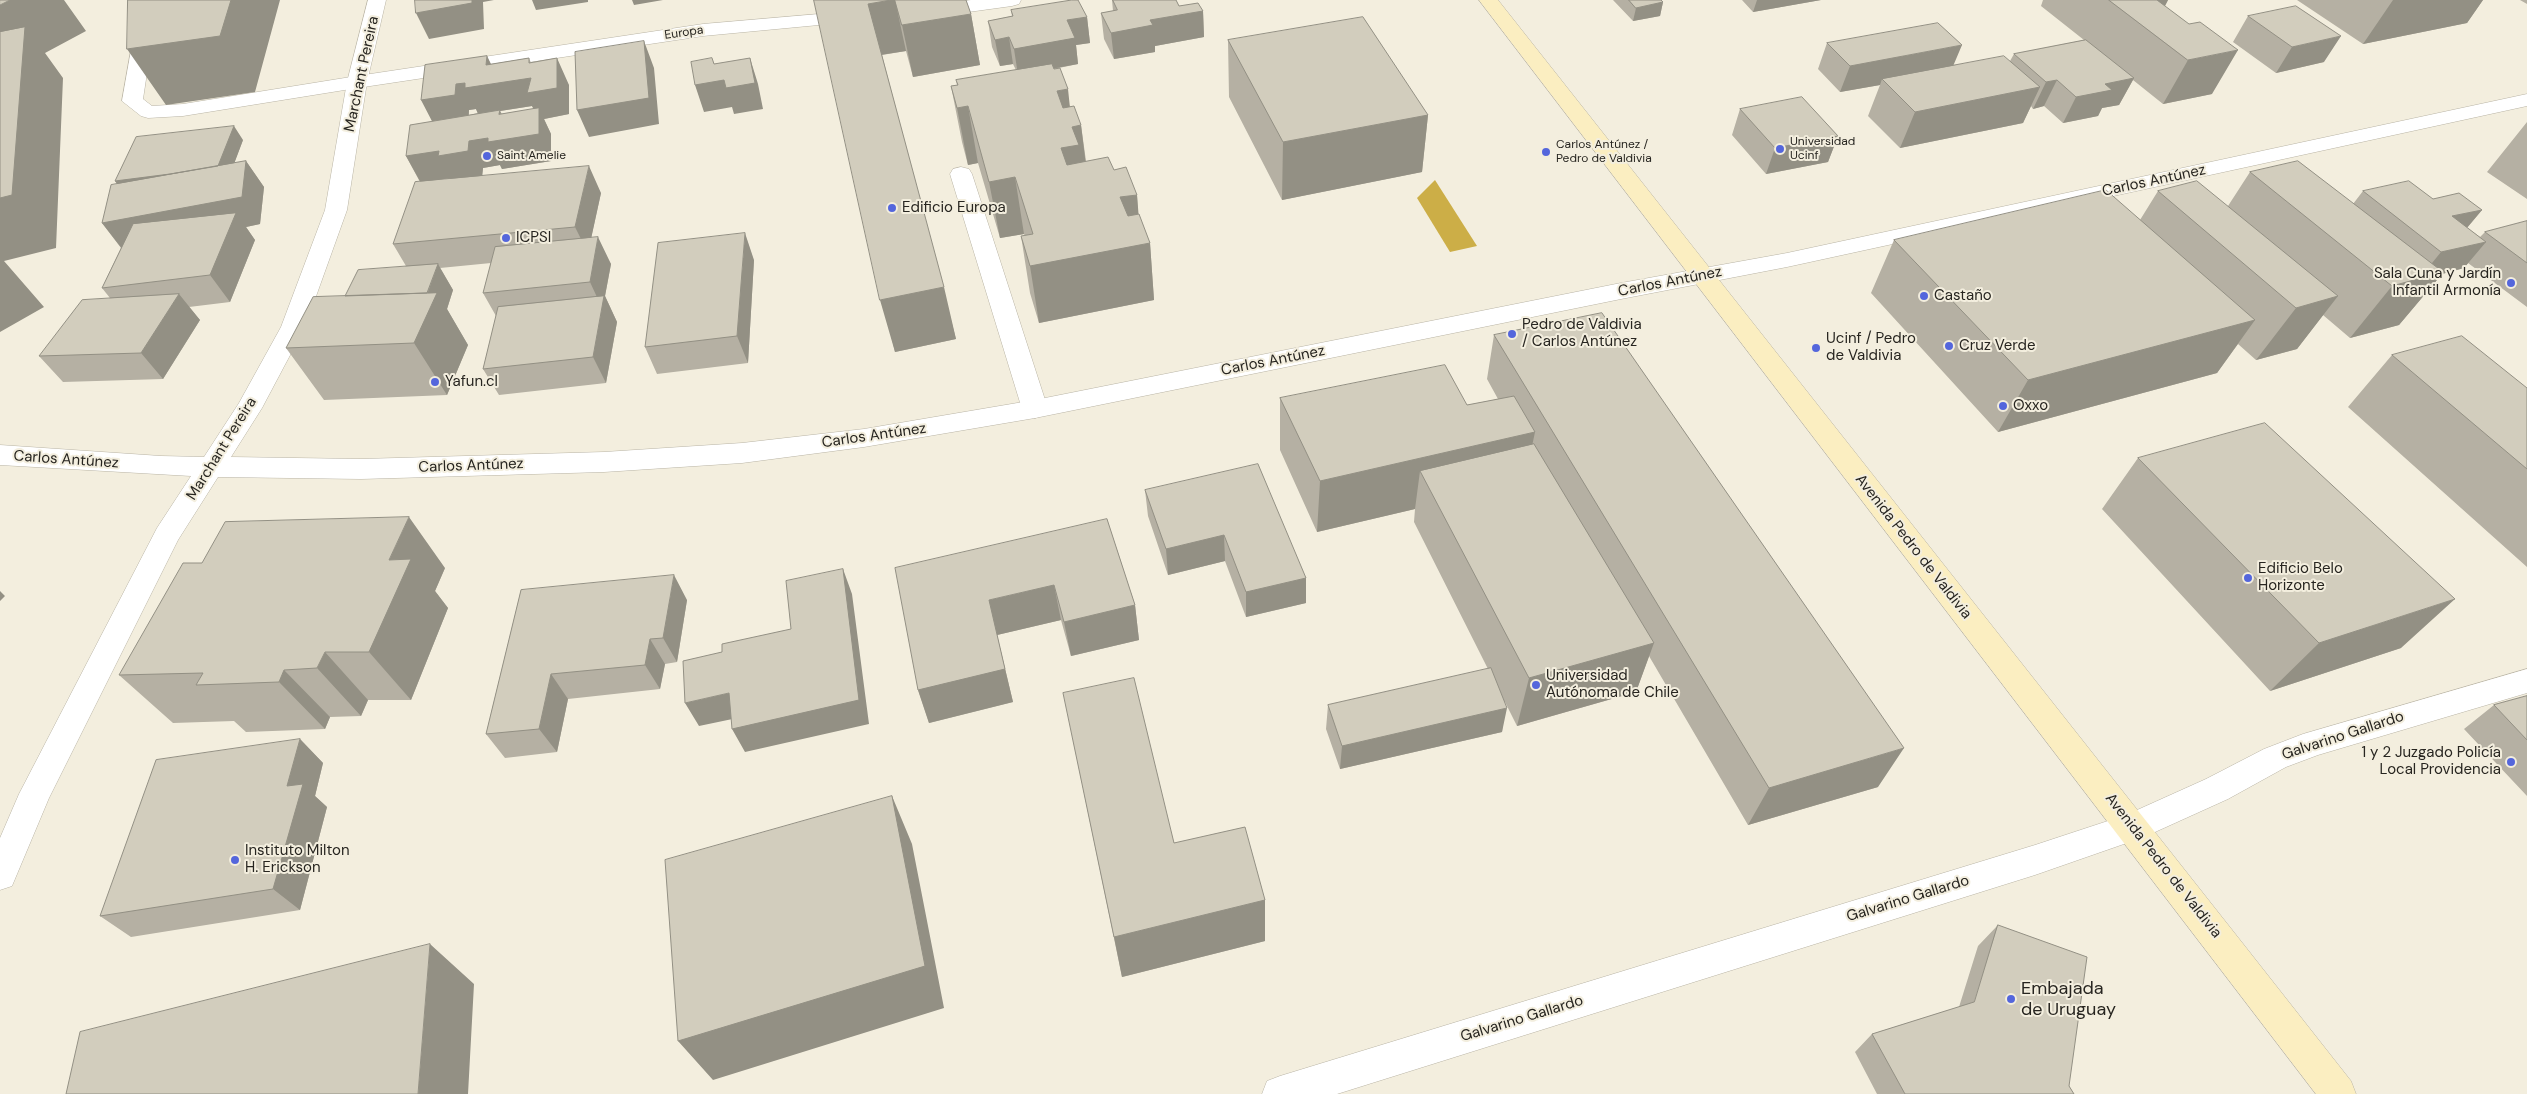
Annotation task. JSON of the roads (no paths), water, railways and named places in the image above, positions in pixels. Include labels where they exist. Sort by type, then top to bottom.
[{"type":"main road","name":"Avenida Pedro de Valdivia","points":[[1488,0],[1700,276],[2133,827],[2338,1094]]},
{"type":"street","name":"Europa","points":[[149,0],[132,101],[148,112],[183,110],[703,30],[869,16]]},
{"type":"street","name":"Marchant Pereira","points":[[0,875],[35,794],[167,535],[212,466],[275,362],[293,327],[319,263],[336,210],[357,82],[377,0]]},
{"type":"street","points":[[914,12],[1012,0]]},
{"type":"street","name":"Carlos Antúnez","points":[[0,455],[160,466],[361,469],[604,462],[722,454],[864,438],[1034,409],[1787,260],[2527,100]]},
{"type":"street","points":[[961,174],[1034,409]]},
{"type":"street","name":"Galvarino Gallardo","points":[[1280,1094],[2016,866],[2133,827],[2217,788],[2275,758],[2314,743],[2527,681]]},
{"type":"place","name":"Universidad Ucinf","points":[[1780,149]]},
{"type":"place","name":"Carlos Antúnez / Pedro de Valdivia","points":[[1546,152]]},
{"type":"place","name":"Saint Amelie","points":[[487,156]]},
{"type":"place","name":"Edificio Europa","points":[[892,208]]},
{"type":"place","name":"ICPSI","points":[[506,238]]},
{"type":"place","name":"Sala Cuna y Jardín Infantil Armonía","points":[[2511,283]]},
{"type":"place","name":"Castaño","points":[[1924,296]]},
{"type":"place","name":"Pedro de Valdivia / Carlos Antúnez","points":[[1512,334]]},
{"type":"place","name":"Cruz Verde","points":[[1949,346]]},
{"type":"place","name":"Ucinf / Pedro de Valdivia","points":[[1816,348]]},
{"type":"place","name":"Yafun.cl","points":[[435,382]]},
{"type":"place","name":"Oxxo","points":[[2003,406]]},
{"type":"place","name":"Edificio Belo Horizonte","points":[[2248,578]]},
{"type":"place","name":"Universidad Autónoma de Chile","points":[[1536,685]]},
{"type":"place","name":"1 y 2 Juzgado Policía Local Providencia","points":[[2511,762]]},
{"type":"place","name":"Instituto Milton H. Erickson","points":[[235,860]]},
{"type":"place","name":"Embajada de Uruguay","points":[[2011,999]]}]
